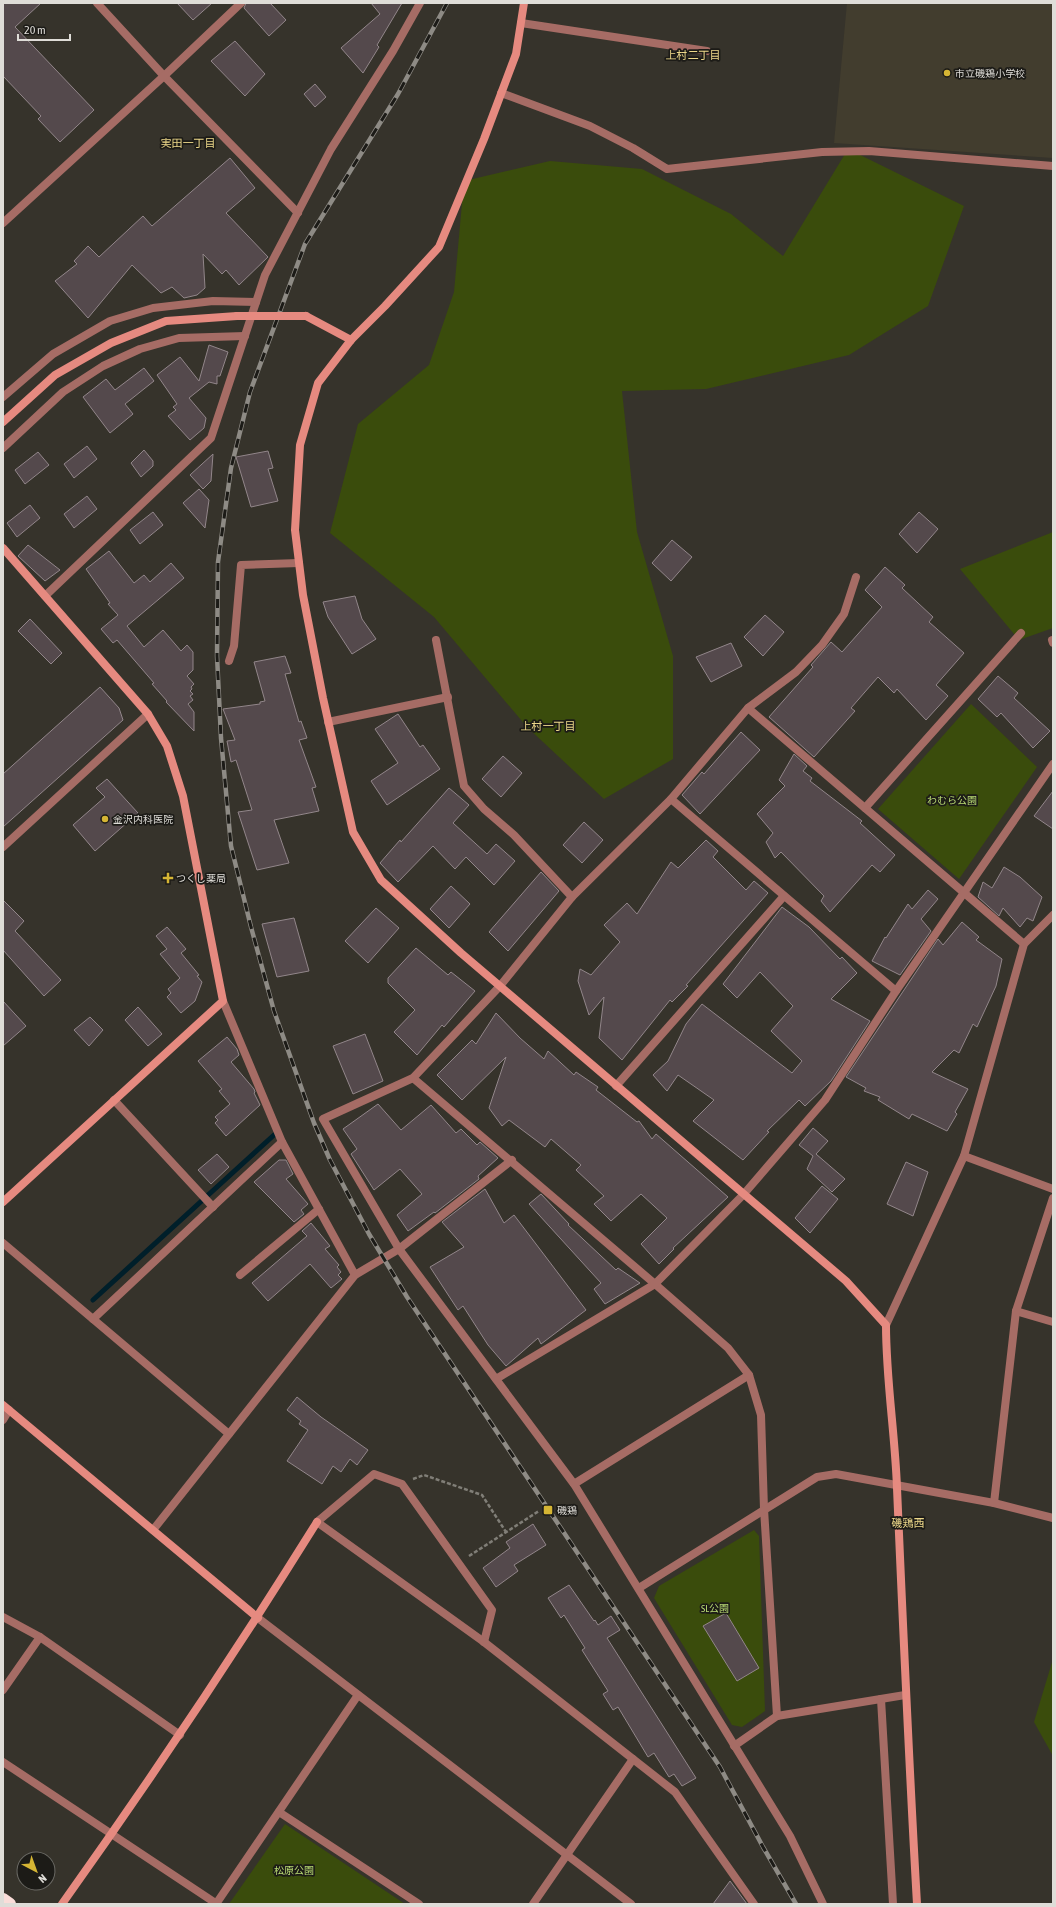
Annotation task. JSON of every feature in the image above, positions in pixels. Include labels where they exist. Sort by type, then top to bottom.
[{"type":"highway","points":[[3,1899],[10,1904]]},
{"type":"street","points":[[97,3],[164,76],[298,213]]},
{"type":"street","points":[[3,223],[164,76],[241,3]]},
{"type":"street","points":[[45,596],[211,438],[265,275],[331,149],[393,51],[420,3]]},
{"type":"street","points":[[524,3],[516,54],[439,247],[385,306],[351,340],[318,383],[300,445],[295,530],[303,595],[328,722],[353,832],[381,880],[500,986],[743,1195],[846,1281],[886,1325]]},
{"type":"street","points":[[521,23],[706,52]]},
{"type":"street","points":[[501,93],[590,126],[633,148],[667,169],[822,152],[869,151],[1053,166]]},
{"type":"street","points":[[3,397],[53,354],[110,321],[153,308],[213,301],[256,302]]},
{"type":"street","points":[[3,422],[55,375],[111,343],[166,321],[236,316],[306,316],[351,340]]},
{"type":"street","points":[[3,448],[63,392],[102,366],[140,349],[179,338],[245,336]]},
{"type":"street","points":[[3,548],[148,714],[167,746],[183,796],[223,1001],[282,1142],[355,1275]]},
{"type":"street","points":[[229,661],[234,646],[241,565],[299,563]]},
{"type":"street","points":[[823,1904],[790,1836],[574,1484],[399,1249],[323,1119],[413,1078],[500,986],[572,897],[671,799],[748,708],[796,672],[822,645],[844,614],[856,577]]},
{"type":"street","points":[[865,808],[1021,633]]},
{"type":"street","points":[[436,640],[464,786],[484,809],[514,835],[572,897]]},
{"type":"street","points":[[328,722],[448,697]]},
{"type":"street","points":[[748,708],[1024,944]]},
{"type":"street","points":[[3,847],[148,714]]},
{"type":"street","points":[[496,1378],[655,1284],[743,1195],[825,1100],[896,991],[1053,764]]},
{"type":"street","points":[[671,799],[896,991]]},
{"type":"street","points":[[616,1086],[784,896]]},
{"type":"street","points":[[917,1904],[905,1695],[897,1485],[886,1364],[886,1325],[964,1156],[1024,944],[1053,915]]},
{"type":"street","points":[[3,1202],[223,1001]]},
{"type":"street","points":[[413,1078],[512,1160],[728,1348],[749,1375],[760,1415],[764,1509],[777,1716]]},
{"type":"street","points":[[114,1100],[213,1207]]},
{"type":"street","points":[[93,1319],[282,1142]]},
{"type":"street","points":[[964,1156],[1053,1189]]},
{"type":"street","points":[[153,1530],[355,1275],[399,1249],[512,1160]]},
{"type":"street","points":[[994,1503],[1016,1311],[1053,1198]]},
{"type":"street","points":[[240,1275],[319,1209]]},
{"type":"street","points":[[3,1243],[229,1434]]},
{"type":"street","points":[[1016,1311],[1053,1322]]},
{"type":"street","points":[[574,1484],[749,1375]]},
{"type":"street","points":[[3,1420],[6,1408],[258,1618],[631,1904]]},
{"type":"street","points":[[62,1904],[180,1736],[258,1618],[317,1522],[374,1474],[402,1484],[492,1610],[484,1642]]},
{"type":"street","points":[[639,1588],[817,1477],[836,1474],[994,1503],[1053,1518]]},
{"type":"street","points":[[317,1522],[484,1642],[675,1792],[754,1904]]},
{"type":"street","points":[[3,1617],[40,1637],[180,1736]]},
{"type":"street","points":[[3,1690],[40,1637]]},
{"type":"street","points":[[3,1762],[216,1904],[358,1695]]},
{"type":"street","points":[[734,1746],[777,1716],[905,1695]]},
{"type":"street","points":[[881,1699],[893,1904]]},
{"type":"street","points":[[533,1904],[633,1759]]},
{"type":"street","points":[[279,1812],[419,1904]]},
{"type":"path","points":[[402,1484],[424,1475],[482,1495],[506,1532]]},
{"type":"path","points":[[458,1563],[539,1511]]},
{"type":"shaded area","name":"市立磯鶏小学校","points":[[847,3],[1053,3],[1053,158],[834,143]]},
{"type":"green space","points":[[848,149],[964,206],[928,306],[849,355],[706,389],[622,391],[637,532],[673,656],[673,759],[604,799],[527,727],[434,617],[330,533],[358,424],[429,365],[454,292],[464,181],[550,161],[642,169],[731,214],[783,256]]},
{"type":"green space","points":[[1053,532],[1053,628],[1019,640],[960,569]]},
{"type":"green space","name":"わむら公園","points":[[971,704],[1037,767],[959,879],[878,809]]},
{"type":"green space","name":"SL公園","points":[[754,1530],[759,1536],[765,1711],[742,1727],[732,1725],[654,1598],[659,1586]]},
{"type":"green space","points":[[1053,1659],[1053,1756],[1034,1722]]},
{"type":"green space","name":"松原公園","points":[[285,1824],[405,1904],[229,1904]]},
{"type":"building","points":[[3,3],[41,3],[15,27],[94,110],[60,142],[38,119],[41,116],[3,76]]},
{"type":"building","points":[[177,3],[212,3],[193,20]]},
{"type":"building","points":[[246,3],[270,3],[286,20],[269,36],[244,8]]},
{"type":"building","points":[[371,3],[402,3],[377,45],[379,47],[363,73],[341,48],[380,14]]},
{"type":"building","points":[[235,41],[265,74],[245,96],[211,61]]},
{"type":"building","points":[[315,84],[326,97],[315,107],[304,94]]},
{"type":"building","points":[[230,158],[255,188],[226,213],[268,257],[239,285],[226,270],[222,274],[203,254],[205,288],[197,295],[184,298],[172,287],[161,293],[132,265],[88,318],[55,281],[77,264],[74,261],[88,246],[99,257],[143,216],[152,226]]},
{"type":"building","points":[[209,345],[228,352],[220,376],[217,376],[217,384],[209,382],[189,398],[206,418],[204,428],[190,440],[168,416],[176,410],[173,407],[177,404],[157,375],[180,357],[199,381]]},
{"type":"building","points":[[144,368],[154,381],[125,404],[133,414],[110,433],[83,397],[106,379],[115,390]]},
{"type":"building","points":[[87,446],[97,459],[74,478],[64,464]]},
{"type":"building","points":[[144,450],[153,461],[153,466],[141,477],[131,463]]},
{"type":"building","points":[[268,451],[273,468],[268,469],[278,501],[251,507],[236,457]]},
{"type":"building","points":[[38,452],[49,465],[25,484],[15,470]]},
{"type":"building","points":[[213,454],[211,481],[203,489],[190,475]]},
{"type":"building","points":[[199,489],[209,500],[205,528],[183,503]]},
{"type":"building","points":[[87,496],[97,509],[74,528],[64,514]]},
{"type":"building","points":[[30,505],[40,518],[17,537],[7,523]]},
{"type":"building","points":[[153,512],[163,525],[140,544],[130,530]]},
{"type":"building","points":[[919,512],[938,529],[917,553],[899,534]]},
{"type":"building","points":[[672,540],[692,557],[671,581],[652,563]]},
{"type":"building","points":[[28,545],[60,570],[45,581],[18,556]]},
{"type":"building","points":[[109,551],[134,583],[144,575],[150,582],[171,563],[184,578],[127,626],[144,647],[163,630],[181,651],[187,645],[193,652],[193,670],[187,676],[194,684],[190,691],[193,694],[190,696],[193,700],[188,704],[194,712],[194,731],[166,702],[167,701],[152,684],[154,683],[117,640],[113,643],[101,629],[118,615],[108,604],[110,603],[86,569]]},
{"type":"building","points":[[885,567],[905,585],[902,588],[933,617],[929,622],[964,653],[936,685],[948,696],[926,720],[897,689],[894,693],[878,677],[851,708],[855,711],[814,757],[769,717],[813,667],[811,665],[831,642],[842,652],[882,607],[865,590]]},
{"type":"building","points":[[355,596],[362,619],[376,639],[352,654],[328,617],[323,602]]},
{"type":"building","points":[[765,615],[784,632],[763,656],[744,637]]},
{"type":"building","points":[[30,619],[62,653],[51,664],[18,631]]},
{"type":"building","points":[[731,643],[742,666],[711,682],[696,657]]},
{"type":"building","points":[[285,656],[291,673],[285,674],[299,722],[301,721],[307,738],[299,740],[316,787],[312,788],[319,811],[274,820],[289,863],[257,870],[238,812],[252,810],[236,760],[231,762],[227,741],[235,740],[223,709],[260,704],[260,702],[265,701],[254,662]]},
{"type":"building","points":[[998,676],[1018,693],[1014,698],[1050,731],[1033,748],[1001,713],[997,717],[978,699]]},
{"type":"building","points":[[100,687],[119,708],[123,720],[3,827],[3,774]]},
{"type":"building","points":[[398,714],[420,747],[423,745],[440,769],[387,805],[371,781],[398,763],[375,729]]},
{"type":"building","points":[[741,732],[760,750],[700,814],[682,795],[702,772],[704,774]]},
{"type":"building","points":[[794,754],[807,766],[803,771],[812,778],[810,781],[862,821],[860,823],[895,855],[880,872],[872,865],[830,912],[821,901],[824,896],[781,852],[775,858],[766,842],[773,833],[757,814],[785,786],[779,780]]},
{"type":"building","points":[[503,756],[522,773],[501,797],[482,779]]},
{"type":"building","name":"金沢内科医院","points":[[107,779],[138,813],[95,851],[73,825],[105,797],[96,788]]},
{"type":"building","points":[[449,788],[469,805],[453,823],[487,854],[496,844],[515,861],[494,885],[466,857],[455,869],[433,846],[398,882],[380,863],[400,840],[401,842]]},
{"type":"building","points":[[1053,791],[1053,829],[1034,816]]},
{"type":"building","points":[[584,822],[603,840],[582,863],[563,845]]},
{"type":"building","points":[[706,840],[718,851],[713,857],[746,890],[754,881],[768,893],[686,985],[688,986],[672,1002],[670,1000],[622,1060],[599,1038],[604,997],[589,1015],[578,981],[580,969],[591,975],[620,942],[604,925],[627,903],[637,914],[671,862],[678,868]]},
{"type":"building","points":[[1004,867],[1020,877],[1042,897],[1033,921],[1027,918],[1020,927],[1003,908],[999,916],[978,897],[983,882],[992,888]]},
{"type":"building","points":[[541,872],[559,891],[508,951],[489,932]]},
{"type":"building","points":[[451,886],[470,904],[449,928],[430,909]]},
{"type":"building","points":[[928,890],[938,899],[921,919],[931,931],[900,975],[872,961],[885,937],[886,938],[908,904],[912,909]]},
{"type":"building","points":[[3,900],[24,921],[15,931],[61,980],[44,996],[3,950]]},
{"type":"building","points":[[782,907],[809,927],[840,959],[842,957],[857,973],[831,999],[870,1021],[831,1081],[805,1106],[799,1100],[767,1131],[769,1132],[743,1160],[693,1121],[714,1100],[678,1075],[667,1091],[653,1075],[668,1061],[686,1024],[702,1004],[792,1073],[802,1061],[771,1031],[793,1006],[760,972],[737,998],[723,984]]},
{"type":"building","points":[[376,908],[399,928],[368,963],[345,941]]},
{"type":"building","points":[[294,918],[309,971],[277,977],[262,924]]},
{"type":"building","points":[[962,922],[979,937],[976,940],[1002,959],[996,986],[977,1027],[973,1024],[959,1053],[954,1050],[932,1072],[968,1089],[955,1112],[957,1114],[947,1131],[912,1114],[909,1119],[878,1100],[880,1097],[864,1091],[866,1088],[846,1077],[938,939],[943,945]]},
{"type":"building","points":[[167,927],[186,949],[181,953],[199,975],[197,976],[202,982],[195,1001],[181,1013],[167,997],[171,993],[168,989],[180,978],[160,954],[167,949],[156,936]]},
{"type":"building","points":[[416,948],[448,975],[451,972],[475,991],[444,1027],[442,1025],[417,1055],[394,1032],[415,1010],[388,983],[388,978]]},
{"type":"building","points":[[3,1001],[26,1026],[3,1046]]},
{"type":"building","points":[[138,1007],[162,1034],[148,1046],[125,1020]]},
{"type":"building","points":[[496,1013],[520,1038],[544,1059],[548,1051],[574,1075],[576,1072],[598,1087],[596,1090],[637,1122],[639,1121],[652,1139],[656,1134],[728,1197],[673,1248],[674,1249],[659,1264],[641,1244],[667,1218],[641,1194],[611,1221],[594,1204],[604,1196],[576,1170],[581,1165],[551,1139],[545,1147],[509,1120],[502,1126],[489,1108],[506,1057],[462,1100],[437,1075],[472,1040],[476,1044]]},
{"type":"building","points":[[90,1017],[103,1030],[89,1046],[74,1030]]},
{"type":"building","points":[[365,1034],[383,1081],[353,1094],[333,1046]]},
{"type":"building","points":[[227,1037],[237,1049],[239,1055],[231,1062],[254,1089],[254,1093],[260,1105],[226,1136],[215,1123],[218,1120],[215,1117],[230,1104],[219,1091],[222,1089],[198,1061]]},
{"type":"building","points":[[378,1104],[401,1130],[431,1105],[456,1133],[461,1129],[477,1145],[480,1142],[498,1158],[478,1176],[479,1179],[435,1213],[434,1212],[408,1231],[397,1215],[422,1194],[400,1169],[374,1190],[351,1154],[357,1149],[343,1129]]},
{"type":"building","points":[[813,1128],[828,1141],[816,1154],[845,1179],[832,1192],[807,1169],[813,1156],[799,1145]]},
{"type":"building","points":[[217,1154],[229,1167],[211,1184],[198,1170]]},
{"type":"building","points":[[279,1160],[286,1160],[293,1174],[286,1179],[308,1204],[301,1210],[304,1214],[294,1222],[254,1182]]},
{"type":"building","points":[[906,1162],[928,1172],[913,1216],[887,1204]]},
{"type":"building","points":[[822,1186],[838,1199],[810,1233],[795,1218]]},
{"type":"building","points":[[485,1189],[504,1223],[514,1215],[586,1310],[541,1344],[538,1338],[506,1366],[488,1345],[463,1306],[458,1310],[430,1267],[464,1247],[442,1222]]},
{"type":"building","points":[[541,1194],[569,1224],[568,1225],[616,1270],[618,1268],[640,1283],[605,1304],[594,1289],[601,1283],[529,1204]]},
{"type":"building","points":[[311,1223],[330,1246],[325,1249],[339,1265],[337,1267],[341,1272],[338,1275],[342,1279],[331,1288],[310,1264],[268,1301],[252,1283],[307,1236],[302,1231]]},
{"type":"building","points":[[297,1397],[321,1417],[368,1450],[357,1465],[350,1459],[341,1472],[333,1466],[322,1484],[287,1461],[308,1430],[299,1424],[301,1421],[287,1410]]},
{"type":"building","points":[[533,1524],[546,1545],[514,1565],[518,1571],[496,1587],[483,1568],[510,1548],[506,1542]]},
{"type":"building","points":[[569,1585],[598,1625],[611,1616],[620,1630],[607,1638],[696,1778],[682,1786],[674,1774],[669,1777],[654,1753],[648,1757],[618,1707],[613,1710],[603,1694],[608,1691],[582,1650],[585,1648],[564,1615],[561,1618],[548,1598]]},
{"type":"building","points":[[726,1613],[759,1668],[737,1681],[703,1626]]},
{"type":"building","points":[[730,1881],[747,1904],[713,1904]]},
{"type":"waterway","points":[[93,1300],[274,1135]]},
{"type":"railway","points":[[447,3],[398,94],[305,244],[250,392],[231,468],[218,562],[217,656],[221,738],[231,846],[274,1011],[314,1123],[330,1160],[369,1234],[407,1297],[720,1767],[763,1847],[796,1904]]},
{"type":"place","name":"市立磯鶏小学校","points":[[947,73]]},
{"type":"place","name":"金沢内科医院","points":[[105,819]]},
{"type":"place","name":"つくし薬局","points":[[168,878]]},
{"type":"place","name":"磯鶏","points":[[548,1510]]},
{"type":"district","name":"上村二丁目","points":[[693,55]]},
{"type":"district","name":"実田一丁目","points":[[188,143]]},
{"type":"district","name":"上村一丁目","points":[[548,726]]},
{"type":"district","name":"磯鶏西","points":[[908,1523]]}]
